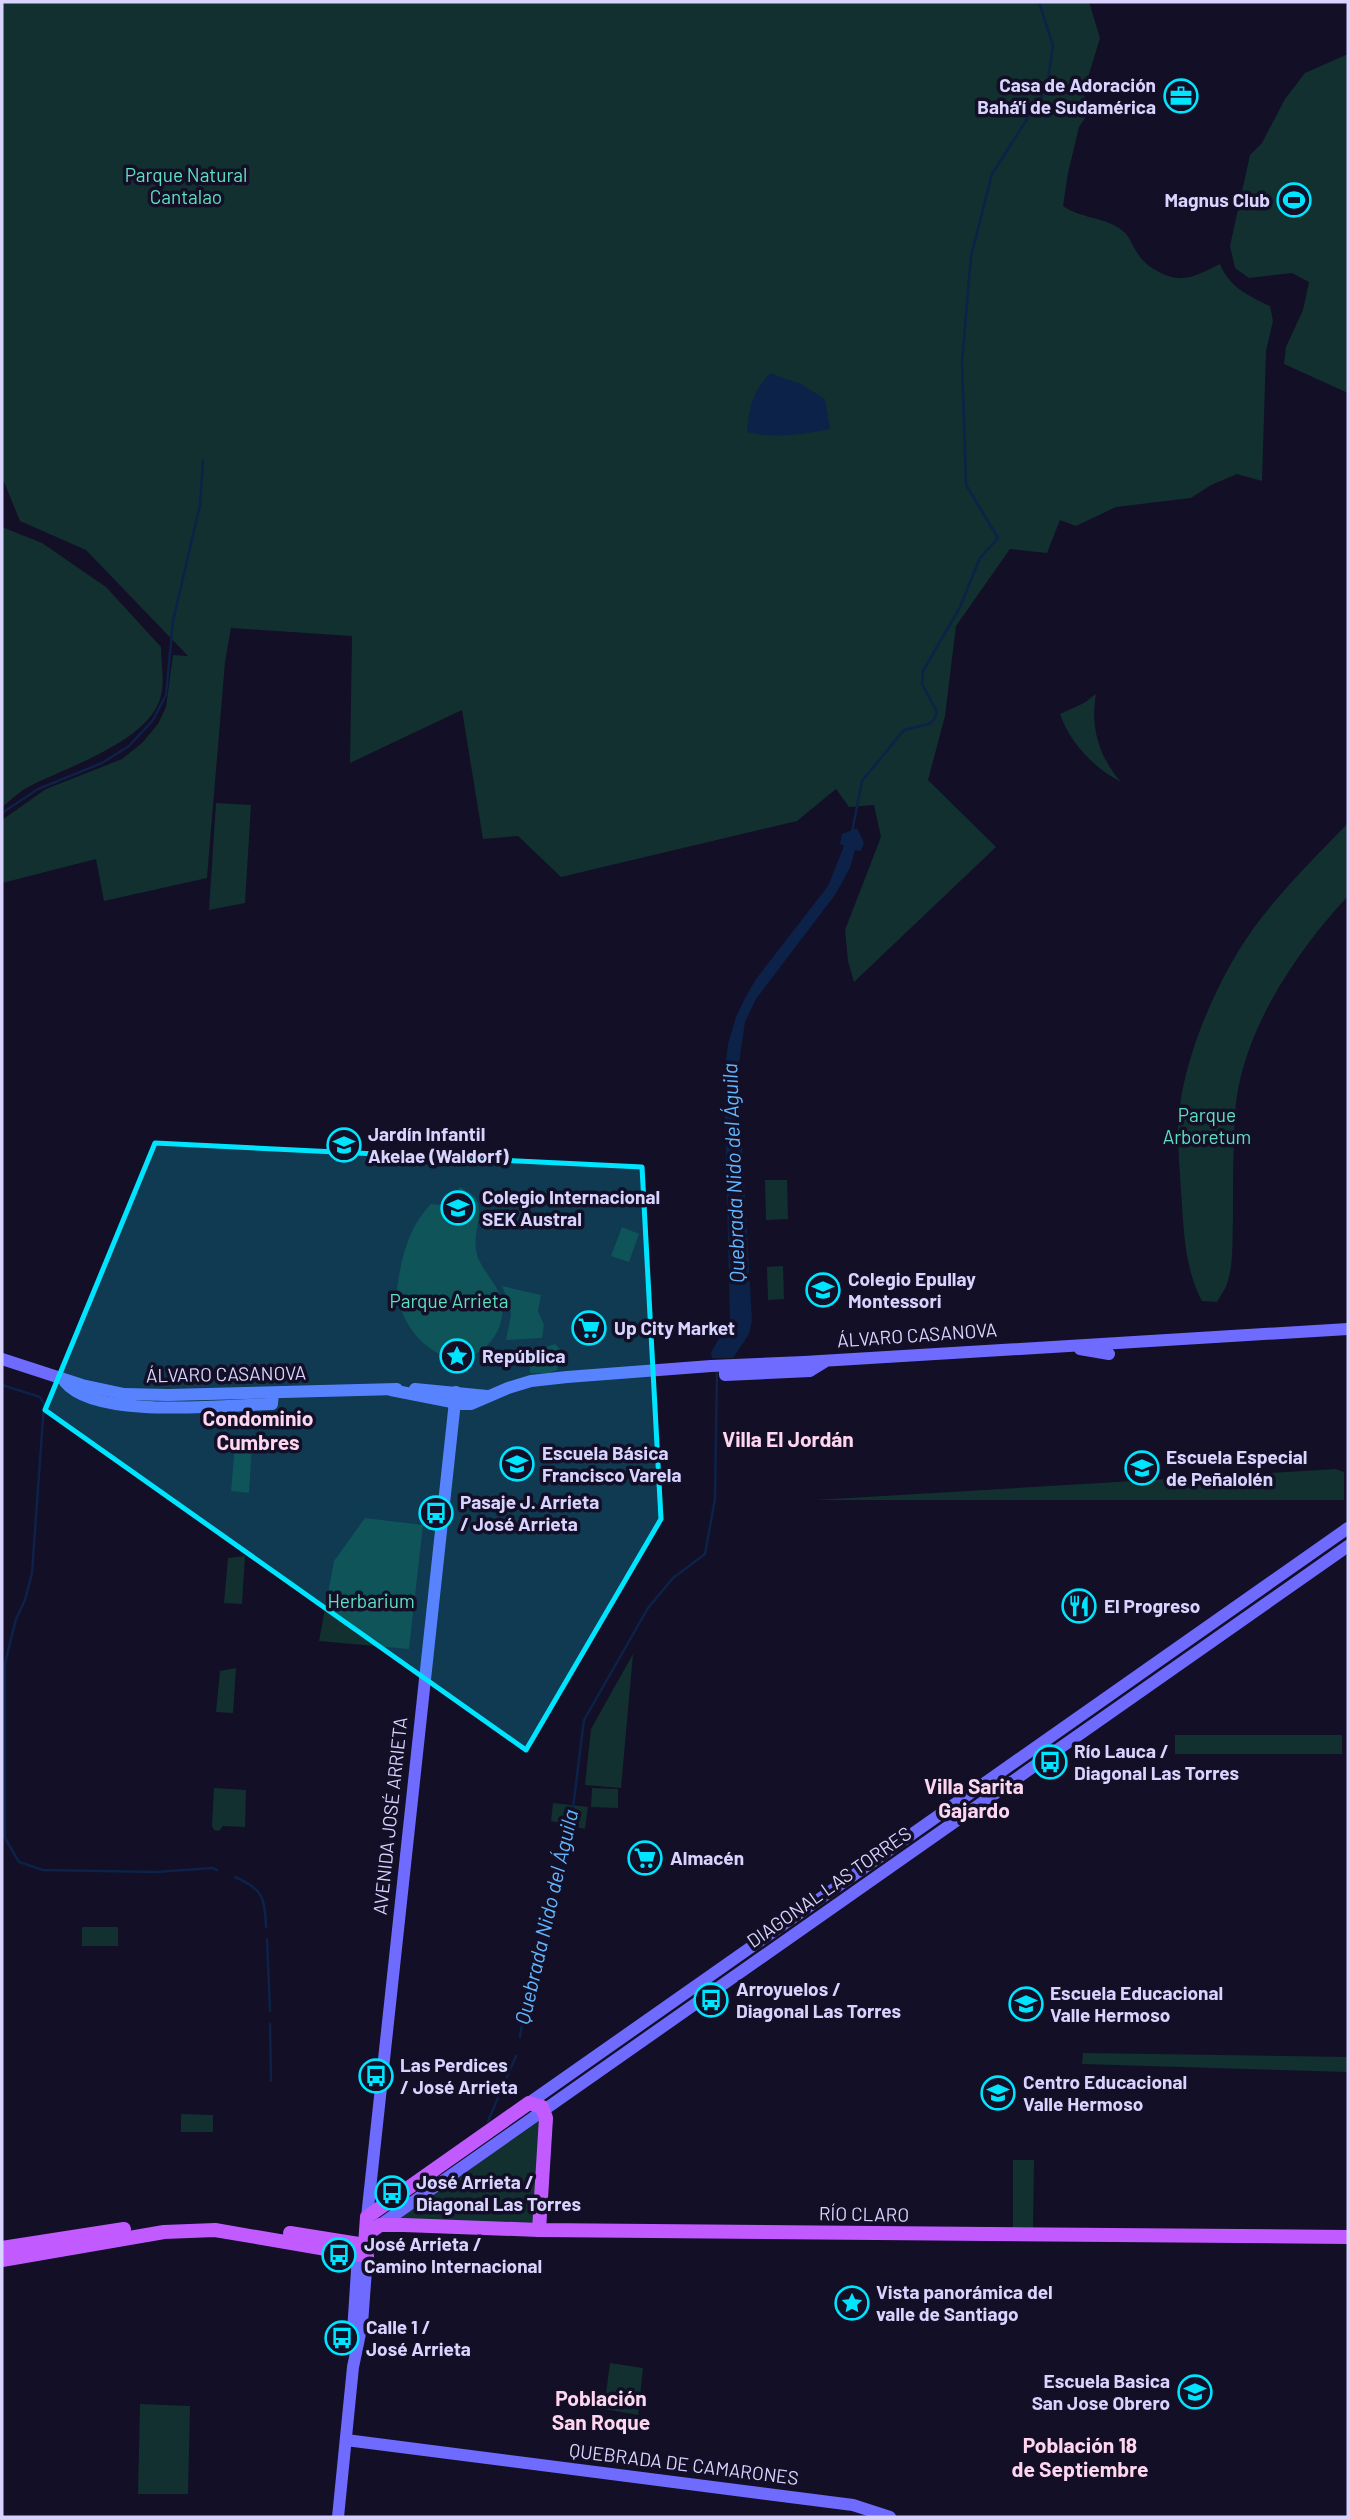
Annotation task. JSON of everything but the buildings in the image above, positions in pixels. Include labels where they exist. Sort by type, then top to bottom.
[{"type":"main road","name":"DIAGONAL LAS TORRES","points":[[367,2217],[529,2103]]},
{"type":"main road","points":[[529,2103],[538,2105],[545,2111],[539,2230]]},
{"type":"main road","name":"AVENIDA JOSÉ ARRIETA","points":[[364,2248],[367,2217]]},
{"type":"main road","points":[[2,2248],[190,2221],[218,2222],[364,2248]]},
{"type":"main road","name":"DIAGONAL LAS TORRES","points":[[364,2248],[380,2225]]},
{"type":"main road","name":"RÍO CLARO","points":[[380,2225],[539,2230],[1348,2237]]},
{"type":"main road","points":[[2,2260],[164,2232],[191,2230],[241,2233],[364,2248]]},
{"type":"street","name":"ÁLVARO CASANOVA","points":[[2,1359],[63,1379],[80,1395],[125,1405],[169,1407],[391,1390],[431,1389],[455,1398],[491,1396],[531,1381],[1059,1345],[1348,1329]]},
{"type":"street","points":[[1059,1345],[1109,1354]]},
{"type":"street","name":"ÁLVARO CASANOVA","points":[[720,1368],[810,1371],[827,1361]]},
{"type":"street","name":"AVENIDA JOSÉ ARRIETA","points":[[367,2217],[455,1398]]},
{"type":"street","name":"DIAGONAL LAS TORRES","points":[[529,2103],[1348,1528]]},
{"type":"street","name":"DIAGONAL LAS TORRES","points":[[380,2225],[1348,1546]]},
{"type":"street","name":"AVENIDA JOSÉ ARRIETA","points":[[338,2517],[354,2361],[352,2338],[364,2248]]},
{"type":"street","name":"QUEBRADA DE CAMARONES","points":[[346,2440],[853,2505],[890,2517]]},
{"type":"highlighted area","points":[[155,1143],[642,1167],[661,1519],[526,1750],[45,1410]]},
{"type":"green space","name":"Parque Natural Cantalao","points":[[2,2],[1089,2],[1100,38],[1083,94],[1092,108],[1079,127],[1063,206],[1119,228],[1142,259],[1159,272],[1183,278],[1197,275],[1220,264],[1234,285],[1270,306],[1273,321],[1266,351],[1262,481],[1237,474],[1211,485],[1191,498],[1116,507],[1076,526],[1060,520],[1047,553],[1010,549],[956,626],[945,716],[928,780],[996,847],[854,982],[848,961],[845,930],[881,837],[874,805],[849,807],[836,789],[797,821],[561,877],[518,836],[483,839],[462,710],[350,763],[352,636],[231,628],[225,662],[207,878],[104,901],[96,859],[2,883],[2,820],[46,789],[122,759],[142,743],[158,724],[166,707],[173,655],[188,656],[86,550],[20,521],[2,477]]},
{"type":"green space","name":"Magnus Club","points":[[1348,54],[1348,393],[1284,364],[1286,347],[1303,310],[1309,282],[1292,273],[1249,278],[1235,268],[1230,246],[1250,155],[1262,143],[1285,99],[1305,73]]},
{"type":"green space","points":[[2,527],[42,543],[106,587],[161,647],[163,680],[156,707],[145,723],[128,737],[88,760],[28,787],[2,807]]},
{"type":"green space","points":[[1096,694],[1094,718],[1098,741],[1107,762],[1121,782],[1101,770],[1084,754],[1064,725],[1060,714]]},
{"type":"green space","points":[[216,803],[251,805],[245,903],[209,910]]},
{"type":"green space","name":"Parque Arboretum","points":[[1348,823],[1348,896],[1291,968],[1259,1025],[1247,1054],[1235,1114],[1231,1268],[1226,1286],[1217,1302],[1202,1301],[1192,1275],[1183,1220],[1178,1133],[1185,1078],[1204,1019],[1246,939],[1282,893]]},
{"type":"green space","points":[[765,1180],[787,1180],[788,1219],[766,1220]]},
{"type":"green space","name":"Parque Arrieta","points":[[460,1187],[478,1202],[477,1253],[497,1289],[503,1309],[498,1330],[486,1347],[467,1357],[456,1358],[434,1351],[416,1335],[403,1314],[397,1291],[404,1252],[419,1218],[431,1204],[442,1205],[445,1201],[450,1201]]},
{"type":"green space","points":[[622,1227],[639,1234],[629,1262],[611,1256]]},
{"type":"green space","points":[[783,1266],[784,1299],[768,1300],[767,1267]]},
{"type":"green space","points":[[502,1286],[541,1295],[538,1311],[544,1325],[542,1338],[506,1340],[511,1315]]},
{"type":"green space","points":[[555,1344],[562,1351],[557,1370],[530,1373],[530,1352]]},
{"type":"green space","points":[[252,1444],[249,1493],[231,1491],[235,1446]]},
{"type":"green space","points":[[1336,1469],[1344,1472],[1344,1500],[815,1500]]},
{"type":"green space","name":"Herbarium","points":[[365,1518],[423,1525],[409,1649],[319,1641],[334,1561]]},
{"type":"green space","points":[[245,1556],[242,1604],[224,1603],[228,1558]]},
{"type":"green space","points":[[633,1654],[621,1788],[585,1785],[591,1729]]},
{"type":"green space","points":[[236,1668],[233,1713],[216,1712],[220,1671]]},
{"type":"green space","points":[[1175,1735],[1342,1735],[1342,1754],[1175,1754]]},
{"type":"green space","points":[[214,1788],[246,1790],[245,1827],[223,1826],[219,1831],[214,1830]]},
{"type":"green space","points":[[592,1788],[618,1789],[618,1808],[591,1807]]},
{"type":"green space","points":[[553,1803],[588,1807],[585,1829],[551,1821]]},
{"type":"green space","points":[[82,1927],[118,1927],[118,1946],[82,1946]]},
{"type":"green space","points":[[1083,2053],[1348,2057],[1348,2072],[1082,2064]]},
{"type":"green space","points":[[181,2114],[213,2115],[213,2132],[181,2132]]},
{"type":"green space","points":[[544,2115],[536,2225],[391,2222]]},
{"type":"green space","points":[[1013,2160],[1034,2160],[1033,2228],[1013,2228]]},
{"type":"green space","points":[[610,2363],[643,2368],[638,2415],[604,2409]]},
{"type":"green space","points":[[140,2404],[190,2406],[188,2494],[138,2494]]},
{"type":"water","points":[[770,373],[801,384],[825,399],[830,429],[778,435],[747,432],[753,400]]},
{"type":"water","points":[[857,828],[864,843],[861,851],[855,850],[850,868],[835,895],[756,999],[745,1022],[738,1070],[752,1321],[749,1334],[733,1358],[712,1358],[711,1352],[730,1321],[724,1077],[728,1044],[736,1017],[756,979],[828,886],[844,846],[840,844],[842,834]]},
{"type":"waterway","name":"Quebrada Nido del Águila","points":[[852,832],[862,781],[904,730],[929,724],[934,720],[937,712],[922,684],[923,671],[960,607],[980,558],[998,538],[966,485],[962,362],[971,256],[992,174],[1047,88],[1053,46],[1039,2]]},
{"type":"waterway","points":[[2,813],[38,789],[102,763],[129,746],[153,720],[166,695],[173,621],[200,505],[203,460]]},
{"type":"waterway","name":"Quebrada Nido del Águila","points":[[520,2037],[529,1978],[569,1839],[584,1720],[648,1608],[673,1578],[705,1554],[715,1499],[717,1370]]},
{"type":"waterway","points":[[2,1385],[40,1397],[44,1404],[32,1573],[25,1600],[16,1619],[5,1663],[5,1838],[19,1862],[43,1870],[217,1870]]},
{"type":"waterway","points":[[235,1877],[252,1886],[261,1896],[266,1927]]},
{"type":"waterway","points":[[267,1939],[270,2011]]},
{"type":"waterway","points":[[270,2024],[271,2081]]},
{"type":"waterway","name":"Quebrada Nido del Águila","points":[[488,2121],[516,2056]]},
{"type":"place","name":"Casa de Adoración Bahá'í de Sudamérica","points":[[1181,96]]},
{"type":"place","name":"Magnus Club","points":[[1294,200]]},
{"type":"place","name":"Jardín Infantil Akelae (Waldorf)","points":[[344,1145]]},
{"type":"place","name":"Colegio Internacional SEK Austral","points":[[458,1208]]},
{"type":"place","name":"Colegio Epullay Montessori","points":[[823,1290]]},
{"type":"place","name":"Up City Market","points":[[589,1328]]},
{"type":"place","name":"República","points":[[457,1356]]},
{"type":"place","name":"Escuela Básica Francisco Varela","points":[[517,1464]]},
{"type":"place","name":"Escuela Especial de Peñalolén","points":[[1142,1468]]},
{"type":"place","name":"Pasaje J. Arrieta / José Arrieta","points":[[436,1513]]},
{"type":"place","name":"El Progreso","points":[[1079,1606]]},
{"type":"place","name":"Río Lauca / Diagonal Las Torres","points":[[1050,1762]]},
{"type":"place","name":"Almacén","points":[[645,1858]]},
{"type":"place","name":"Arroyuelos / Diagonal Las Torres","points":[[711,2000]]},
{"type":"place","name":"Escuela Educacional Valle Hermoso","points":[[1026,2004]]},
{"type":"place","name":"Las Perdices / José Arrieta","points":[[376,2076]]},
{"type":"place","name":"Centro Educacional Valle Hermoso","points":[[998,2093]]},
{"type":"place","name":"José Arrieta / Diagonal Las Torres","points":[[392,2193]]},
{"type":"place","name":"José Arrieta / Camino Internacional","points":[[339,2255]]},
{"type":"place","name":"Vista panorámica del valle de Santiago","points":[[852,2303]]},
{"type":"place","name":"Calle 1 / José Arrieta","points":[[342,2338]]},
{"type":"place","name":"Escuela Basica San Jose Obrero","points":[[1195,2392]]},
{"type":"district","name":"Condominio Cumbres","points":[[258,1431]]},
{"type":"district","name":"Villa El Jordán","points":[[788,1440]]},
{"type":"district","name":"Villa Sarita Gajardo","points":[[974,1799]]},
{"type":"district","name":"Población San Roque","points":[[601,2411]]},
{"type":"district","name":"Población 18 de Septiembre","points":[[1080,2458]]}]
